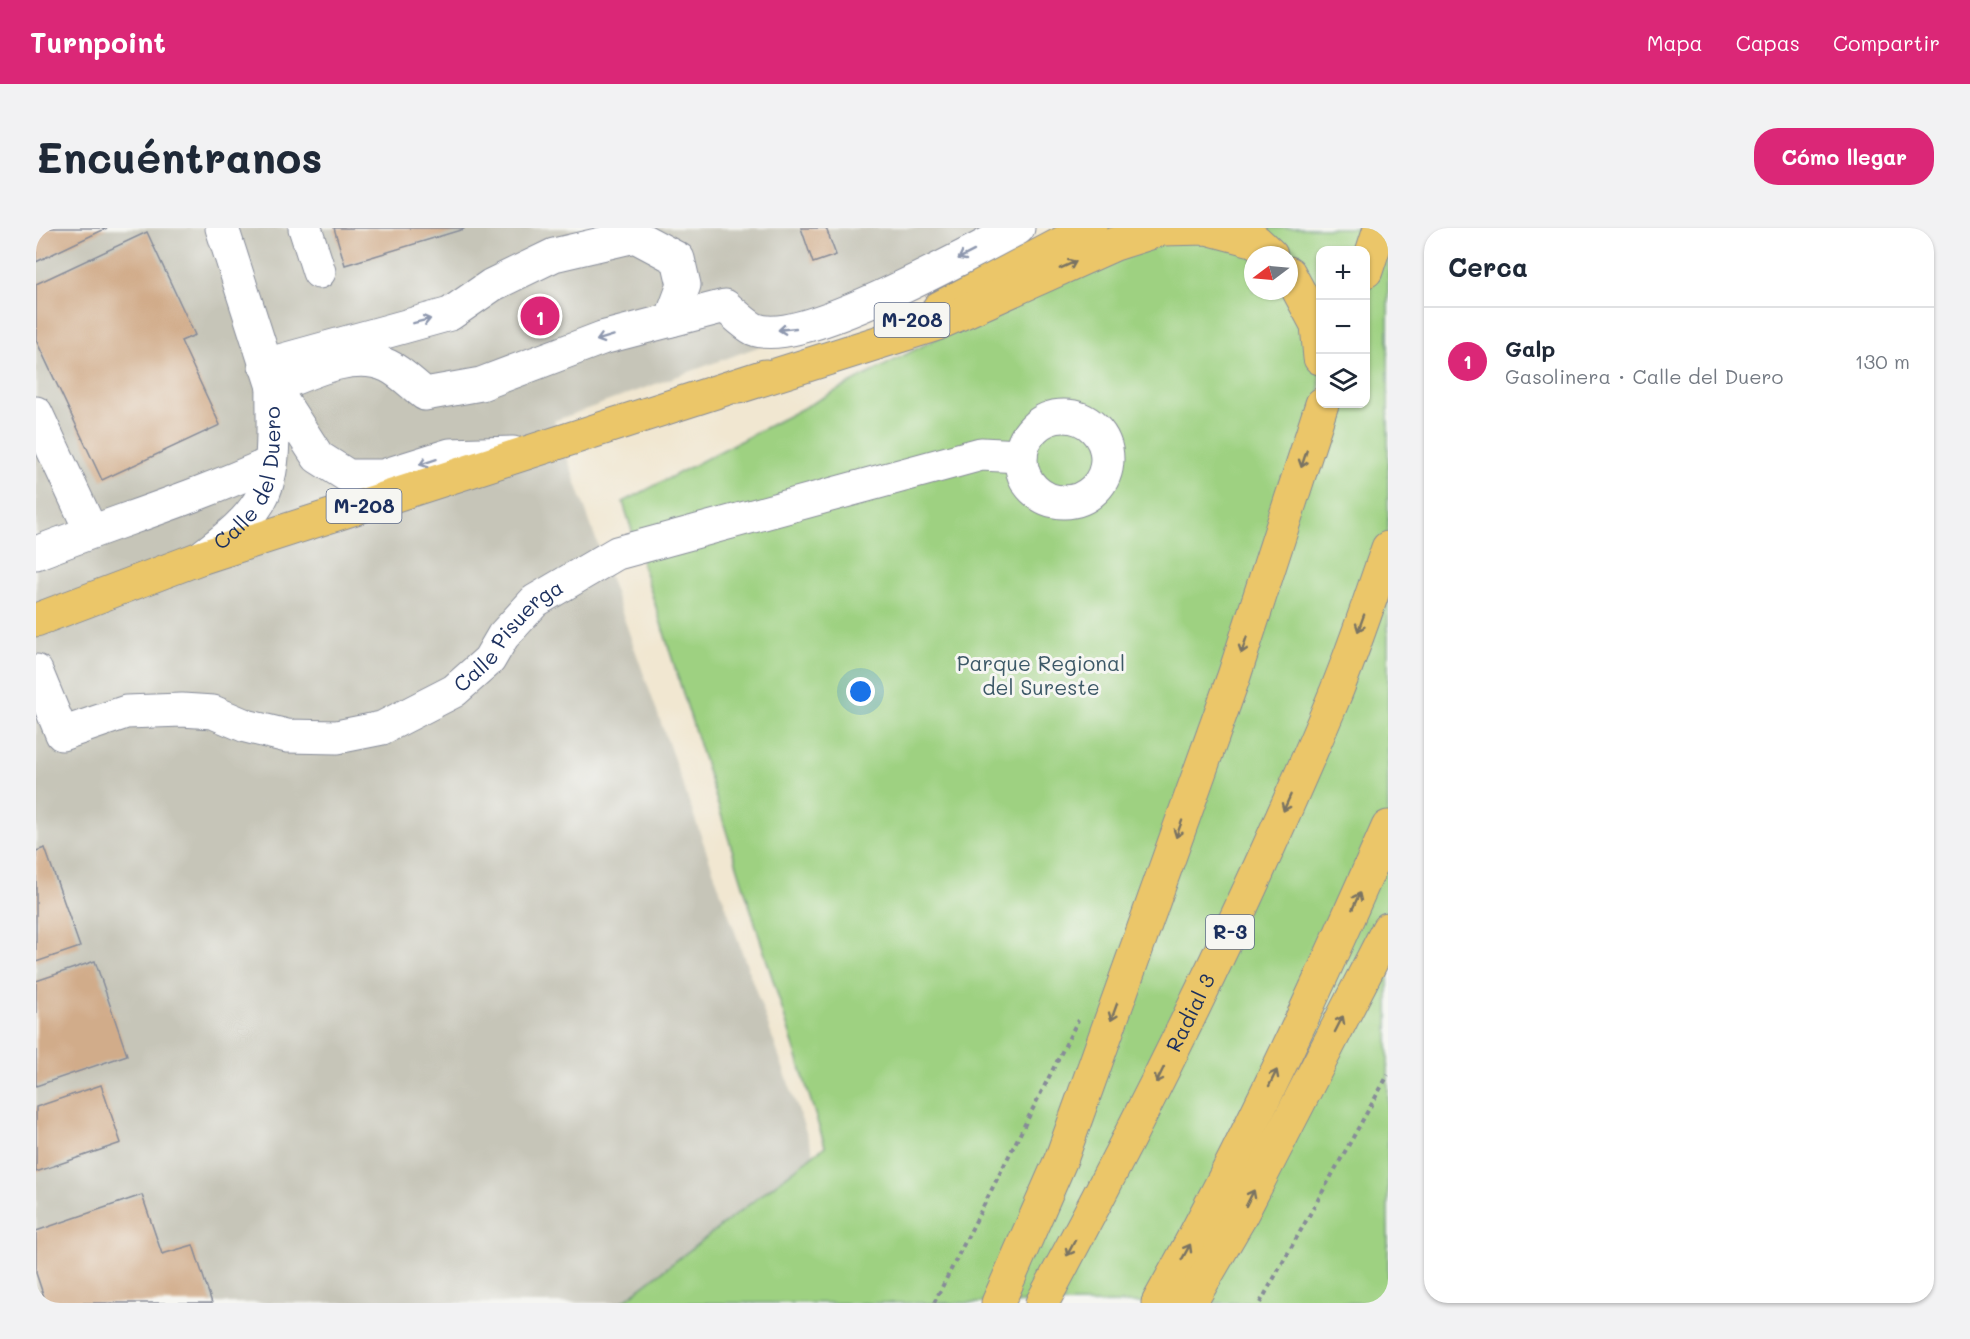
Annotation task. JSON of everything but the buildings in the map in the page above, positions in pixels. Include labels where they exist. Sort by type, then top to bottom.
[{"type":"main road","points":[[738,387],[937,324],[1115,244],[1162,229],[1207,228],[1256,241],[1261,246]]},
{"type":"main road","points":[[1370,257],[1380,228]]},
{"type":"main road","name":"M-208","points":[[36,620],[200,558],[738,387],[933,312],[1086,230]]},
{"type":"main road","points":[[1298,290],[1317,325],[1320,354]]},
{"type":"main road","points":[[998,1303],[1070,1135],[1234,676],[1321,408]]},
{"type":"main road","name":"Radial 3","points":[[1042,1303],[1114,1171],[1225,942],[1333,700],[1388,548]]},
{"type":"main road","points":[[1158,1303],[1211,1207],[1324,972],[1388,827]]},
{"type":"main road","points":[[1190,1303],[1239,1219],[1388,929]]},
{"type":"street","name":"Calle del Duero","points":[[222,228],[269,376],[318,457],[348,476],[383,476],[450,455],[528,453]]},
{"type":"street","points":[[305,228],[319,272]]},
{"type":"street","points":[[269,376],[320,369],[356,360],[388,366],[425,394],[481,384],[602,338],[725,306],[755,330],[789,330],[848,312],[1018,228]]},
{"type":"street","points":[[269,376],[377,333],[450,314],[492,285],[554,255],[635,236],[678,259],[684,285],[671,320]]},
{"type":"street","points":[[377,333],[388,366]]},
{"type":"street","name":"Calle del Duero","points":[[200,558],[234,532],[259,502],[271,463],[269,376]]},
{"type":"street","points":[[36,413],[92,531]]},
{"type":"street","name":"Calle Pisuerga","points":[[36,671],[62,734],[126,712],[182,710],[213,712],[246,726],[287,736],[337,737],[382,728],[454,691],[489,660],[503,636],[535,601],[617,553],[981,454],[1022,456]]},
{"type":"street","points":[[36,553],[226,484],[271,463]]},
{"type":"path","points":[[934,1303],[1082,1010]]},
{"type":"path","points":[[1260,1303],[1388,1075]]},
{"type":"shaded area","points":[[36,228],[1008,228],[879,303],[554,421],[819,1169],[645,1303],[36,1303]]},
{"type":"green space","name":"Parque Regional del Sureste","points":[[1148,228],[1388,228],[1388,1303],[621,1303],[825,1146],[623,502]]},
{"type":"place","name":"Galp","points":[[540,316]]}]
